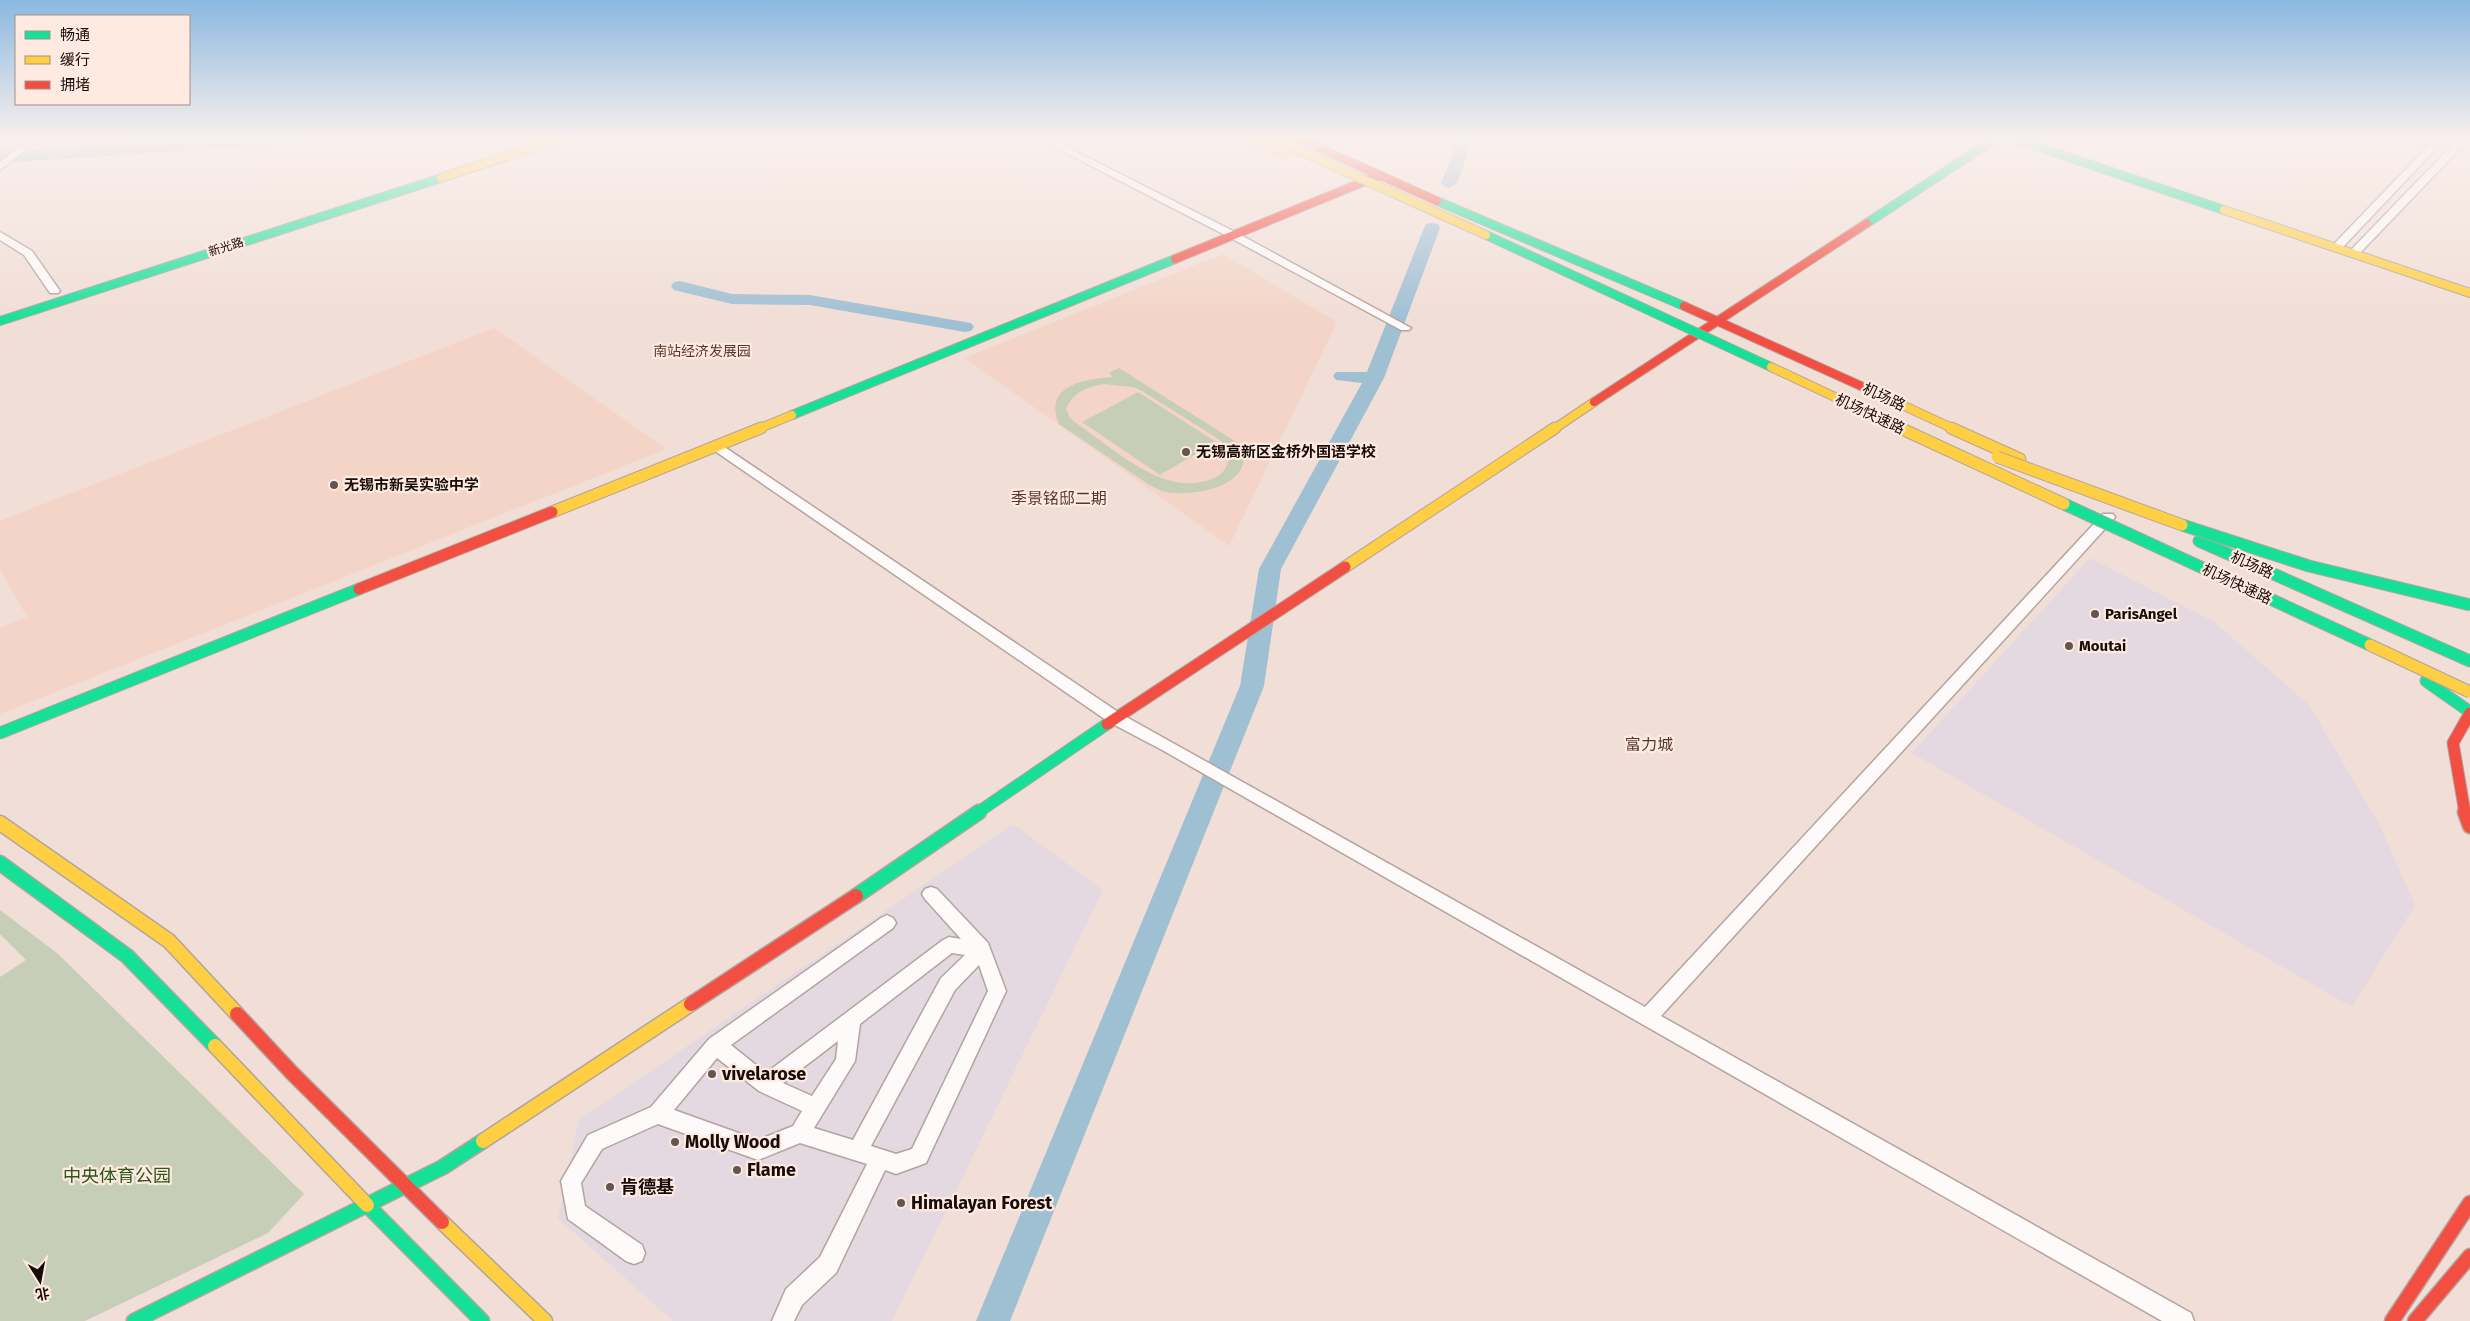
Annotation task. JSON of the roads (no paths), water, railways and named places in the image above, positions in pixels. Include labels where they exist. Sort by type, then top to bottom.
[{"type":"main road","name":"新光路","points":[[102,276],[344,199]]},
{"type":"main road","name":"新光路","points":[[0,320],[375,199]]},
{"type":"main road","points":[[0,733],[716,446],[1321,199]]},
{"type":"main road","points":[[1393,199],[1693,336],[2470,702]]},
{"type":"main road","name":"机场快速路","points":[[1401,199],[1488,236],[2470,692]]},
{"type":"main road","name":"机场快速路","points":[[1425,199],[1983,452],[2123,511]]},
{"type":"main road","name":"机场路","points":[[1431,199],[1717,320],[2123,511],[2470,661]]},
{"type":"main road","points":[[134,1321],[444,1167],[887,876],[1115,718],[1903,199]]},
{"type":"main road","points":[[2193,199],[2470,293]]},
{"type":"main road","points":[[41,295],[59,289]]},
{"type":"main road","points":[[1983,452],[2063,479],[2212,536],[2272,555],[2408,592],[2470,605]]},
{"type":"main road","name":"机场快速路","points":[[2190,546],[2470,674]]},
{"type":"main road","points":[[2426,681],[2470,713],[2453,743],[2462,804],[2470,826]]},
{"type":"main road","points":[[0,822],[169,941],[292,1073],[405,1187],[544,1321]]},
{"type":"main road","points":[[0,863],[127,956],[263,1094],[367,1205],[482,1321]]},
{"type":"main road","points":[[2392,1321],[2470,1202]]},
{"type":"main road","points":[[2406,1321],[2464,1245]]},
{"type":"main road","points":[[2416,1321],[2470,1256]]},
{"type":"street","points":[[1161,199],[1233,235],[1405,328]]},
{"type":"street","points":[[2337,247],[2384,199]]},
{"type":"street","points":[[2354,253],[2406,199]]},
{"type":"street","points":[[0,235],[28,253],[59,289]]},
{"type":"street","points":[[716,446],[1115,718],[2183,1321]]},
{"type":"street","points":[[1647,1018],[2098,526],[2123,511]]},
{"type":"street","points":[[800,1133],[896,1164],[919,1156],[997,991],[982,949],[930,894]]},
{"type":"street","points":[[634,1253],[575,1212],[571,1180],[595,1142],[658,1114],[716,1045],[887,923]]},
{"type":"street","points":[[766,1085],[949,945],[982,949]]},
{"type":"street","points":[[857,1152],[948,984],[982,949]]},
{"type":"street","points":[[658,1114],[758,1150],[800,1133],[845,1061],[851,1020]]},
{"type":"street","points":[[716,1045],[766,1085],[816,1108]]},
{"type":"street","points":[[783,1321],[794,1297],[828,1265],[880,1159]]},
{"type":"waterway","points":[[1374,378],[1432,228]]},
{"type":"waterway","points":[[680,286],[732,299],[810,300],[965,327]]},
{"type":"waterway","points":[[1343,376],[1374,378]]},
{"type":"waterway","points":[[993,1321],[1252,686],[1270,569],[1374,378]]},
{"type":"place","name":"无锡高新区金桥外国语学校","points":[[1186,452]]},
{"type":"place","name":"无锡市新吴实验中学","points":[[334,485]]},
{"type":"place","name":"ParisAngel","points":[[2095,614]]},
{"type":"place","name":"Moutai","points":[[2069,646]]},
{"type":"place","name":"vivelarose","points":[[712,1074]]},
{"type":"place","name":"Molly Wood","points":[[675,1142]]},
{"type":"place","name":"Flame","points":[[737,1170]]},
{"type":"place","name":"肯德基","points":[[610,1187]]},
{"type":"place","name":"Himalayan Forest","points":[[901,1203]]},
{"type":"district","name":"南站经济发展园","points":[[702,351]]},
{"type":"district","name":"季景铭邸二期","points":[[1059,498]]},
{"type":"district","name":"富力城","points":[[1649,744]]},
{"type":"park label","name":"中央体育公园","points":[[117,1176]]}]
